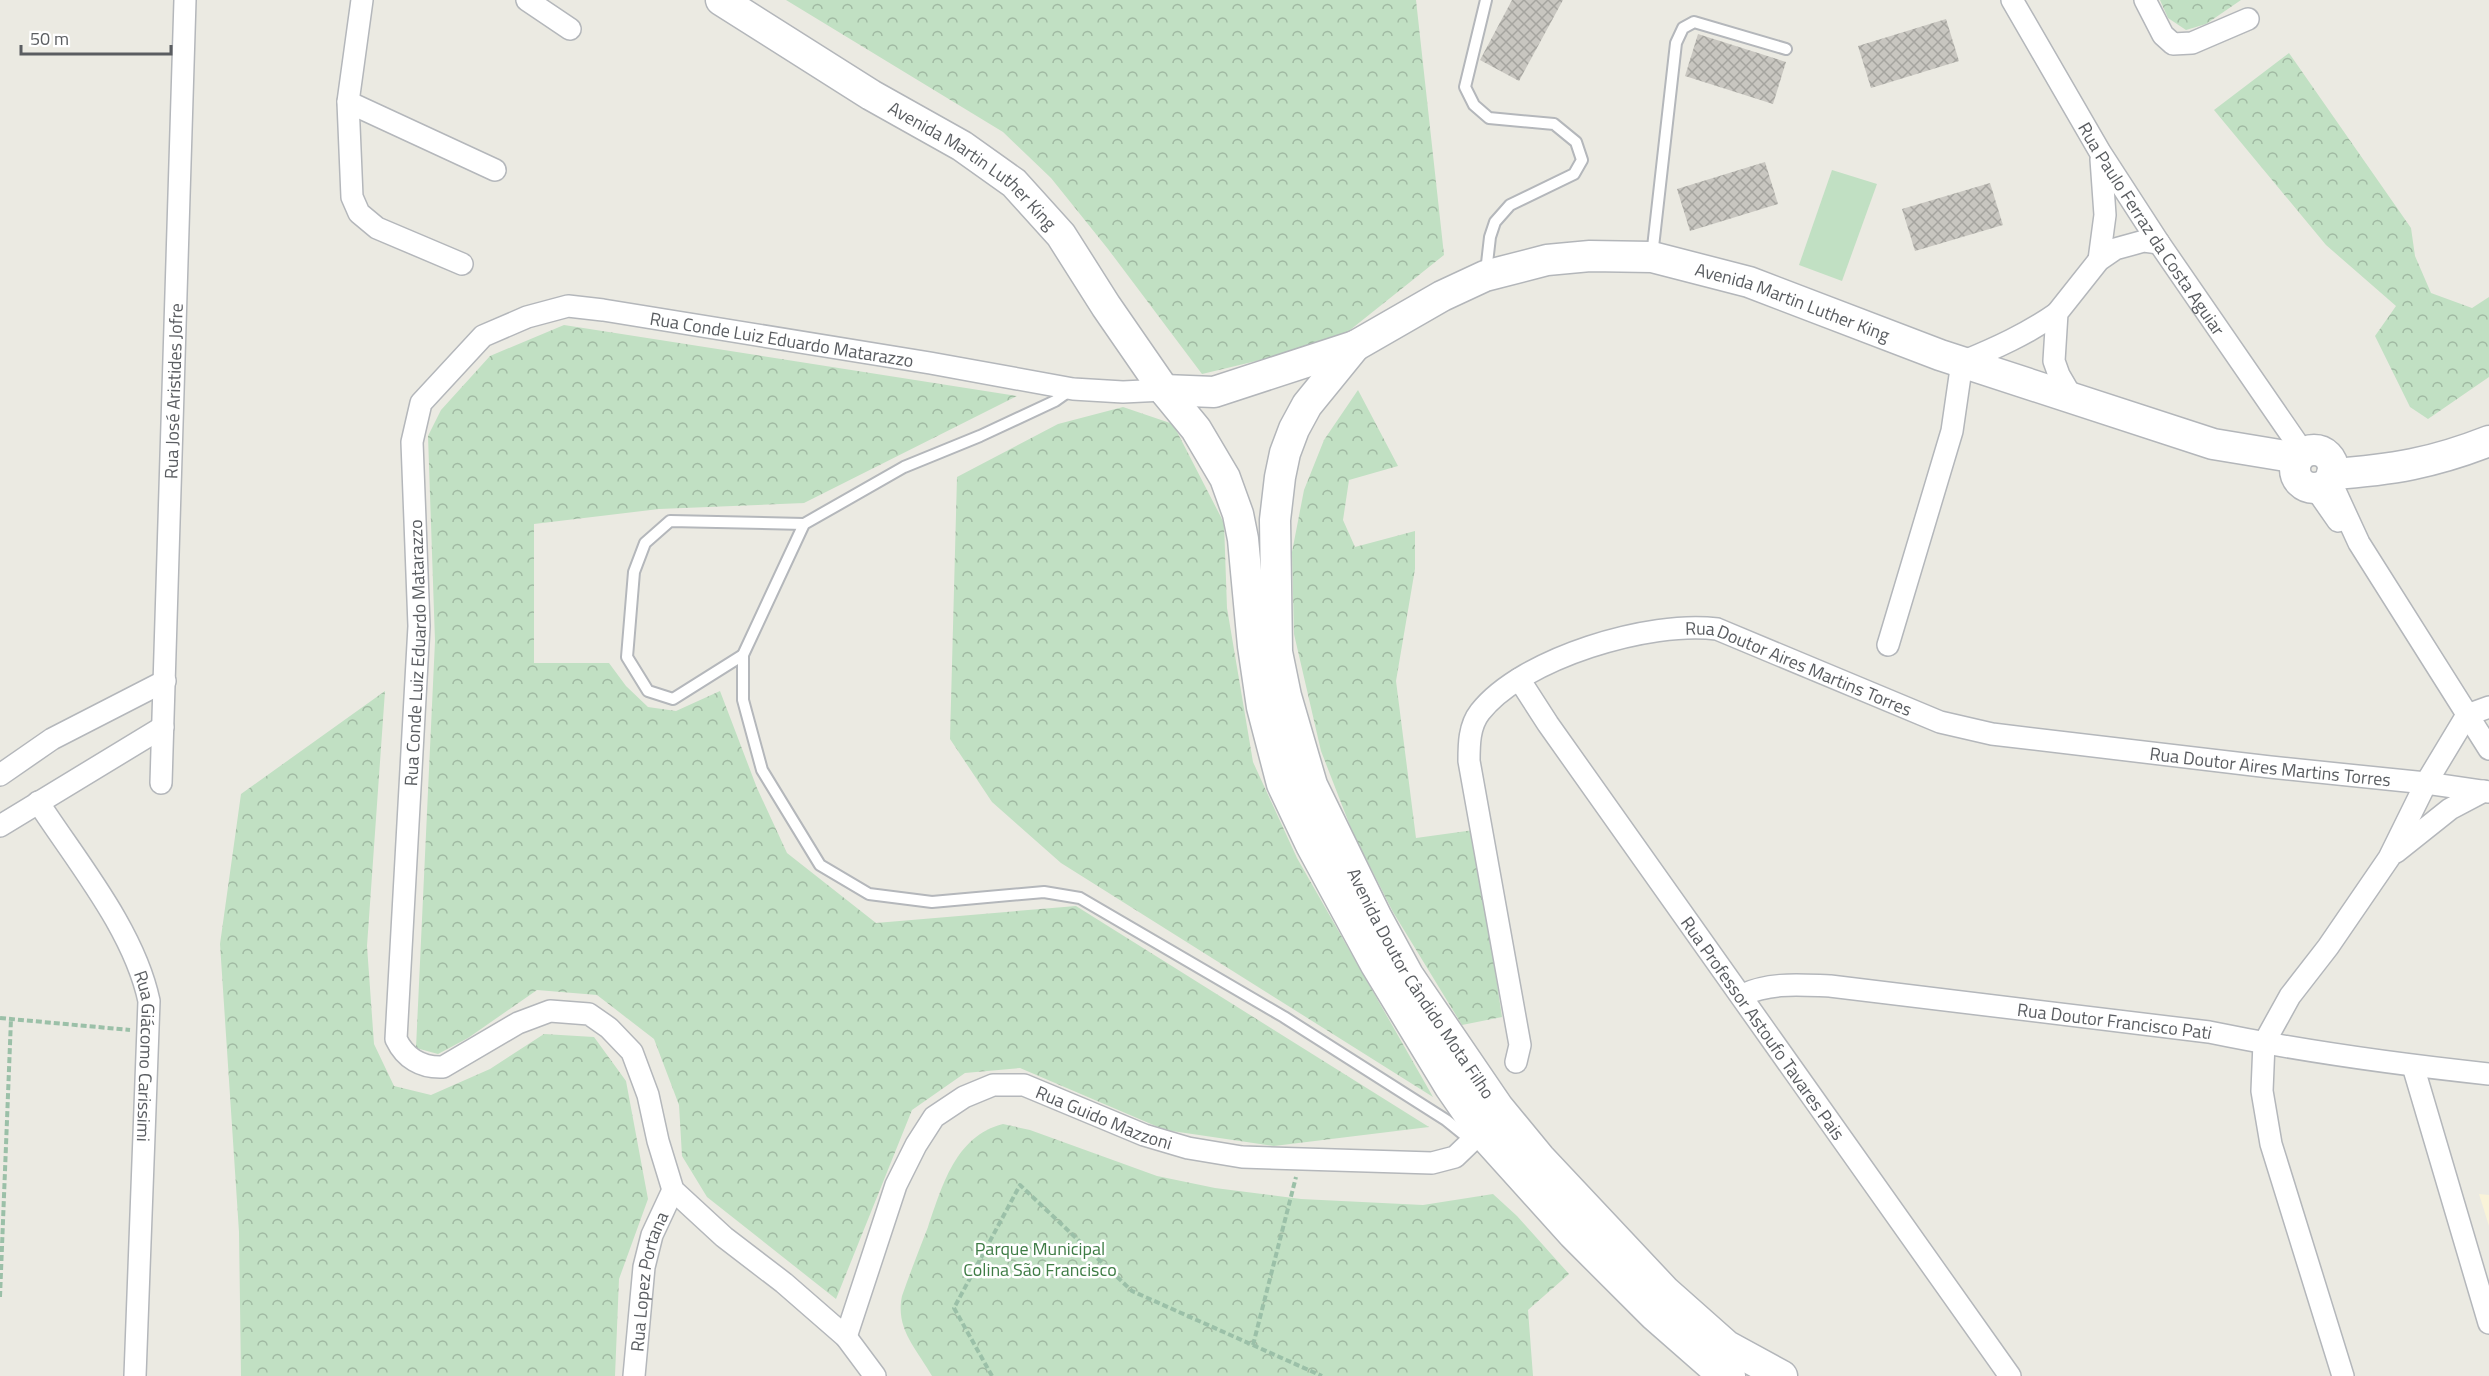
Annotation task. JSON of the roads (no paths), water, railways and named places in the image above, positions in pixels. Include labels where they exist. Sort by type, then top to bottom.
[{"type":"main road","name":"Avenida Martin Luther King","points":[[721,0],[871,95],[962,146],[1014,183],[1061,235],[1106,306],[1164,390],[1196,429],[1225,478]]},
{"type":"main road","name":"Avenida Martin Luther King","points":[[1164,390],[1214,392],[1355,346],[1442,296],[1485,276],[1547,260],[1590,256],[1652,257],[1749,282],[1962,362],[2213,444],[2315,470],[2388,471],[2447,458],[2489,441]]},
{"type":"main road","name":"Avenida Martin Luther King","points":[[1280,477],[1285,453],[1307,405],[1355,346]]},
{"type":"main road","points":[[1283,370],[1293,375],[1301,383],[1307,405]]},
{"type":"main road","points":[[1196,429],[1204,405],[1214,392]]},
{"type":"main road","points":[[1225,478],[1242,489],[1257,491],[1268,488],[1280,477]]},
{"type":"main road","name":"Avenida Doutor Cândido Mota Filho","points":[[1280,477],[1274,549],[1277,651],[1286,696],[1312,785],[1377,918],[1408,975],[1498,1107],[1540,1158],[1665,1291],[1723,1362]]},
{"type":"main road","name":"Avenida Doutor Cândido Mota Filho","points":[[1225,478],[1238,514],[1243,539],[1253,646],[1262,707],[1282,784],[1311,845],[1376,965],[1450,1087],[1477,1137],[1654,1315],[1723,1362],[1782,1376]]},
{"type":"street","name":"Rua José Aristides Jofre","points":[[161,783],[185,0]]},
{"type":"street","points":[[362,0],[348,102],[352,196],[359,213],[377,228],[462,264]]},
{"type":"street","points":[[526,0],[570,28]]},
{"type":"street","name":"Rua Paulo Ferraz da Costa Aguiar","points":[[2012,0],[2100,152],[2159,243],[2315,470],[2344,529],[2359,543],[2489,749]]},
{"type":"street","points":[[2145,0],[2163,35],[2173,44],[2192,43],[2248,19]]},
{"type":"street","points":[[348,102],[495,170]]},
{"type":"street","points":[[2098,260],[2105,215],[2100,152]]},
{"type":"street","points":[[1888,645],[1952,431],[1962,362],[2005,345],[2033,330],[2057,313],[2098,260],[2115,249],[2144,241],[2159,243]]},
{"type":"street","name":"Rua Conde Luiz Eduardo Matarazzo","points":[[875,1376],[846,1337],[784,1283],[724,1238],[673,1190],[658,1141],[648,1095],[632,1052],[609,1028],[589,1014],[550,1011],[518,1023],[443,1066],[433,1067],[415,1062],[400,1048],[396,1039],[419,626],[412,442],[421,403],[483,336],[527,317],[568,306],[907,359],[1073,389],[1123,392],[1164,390]]},
{"type":"street","points":[[2057,313],[2054,361],[2073,399]]},
{"type":"street","name":"Rua Doutor Aires Martins Torres","points":[[1516,1062],[1520,1045],[1469,761],[1470,736],[1478,714],[1491,700],[1520,679],[1551,662],[1597,644],[1662,629],[1695,626],[1717,629],[1940,722],[1992,734],[2426,783],[2487,792]]},
{"type":"street","name":"Rua Professor Astoufo Tavares Pais","points":[[1520,679],[1548,724],[2010,1376]]},
{"type":"street","points":[[0,775],[52,739],[165,681]]},
{"type":"street","points":[[2343,1376],[2271,1144],[2262,1091],[2264,1043],[2290,996],[2328,947],[2389,858],[2426,783],[2467,715],[2489,707]]},
{"type":"street","points":[[0,826],[163,727]]},
{"type":"street","points":[[2389,858],[2450,809],[2487,792]]},
{"type":"street","name":"Rua Giácomo Carissimi","points":[[38,802],[124,933],[137,959],[148,1001],[135,1376]]},
{"type":"street","name":"Rua Doutor Francisco Pati","points":[[1742,995],[1757,988],[1780,984],[1830,986],[2209,1032],[2264,1043],[2413,1066],[2489,1074]]},
{"type":"street","points":[[2413,1066],[2489,1323]]},
{"type":"street","name":"Rua Guido Mazzoni","points":[[846,1337],[896,1185],[916,1146],[934,1117],[964,1096],[993,1085],[1024,1085],[1144,1135],[1188,1148],[1242,1157],[1301,1160],[1432,1163],[1455,1157],[1477,1137],[1498,1107]]},
{"type":"street","name":"Rua Lopez Portana","points":[[634,1376],[644,1267],[652,1235],[673,1190]]},
{"type":"lane","points":[[1485,276],[1494,222],[1510,205],[1574,174],[1582,160],[1576,142],[1554,124],[1489,118],[1474,105],[1465,87],[1486,0]]},
{"type":"lane","points":[[1652,257],[1676,43],[1683,28],[1694,22],[1786,49]]},
{"type":"lane","points":[[743,655],[673,699],[648,691],[627,657],[634,572],[645,543],[670,521],[804,524],[904,467],[1001,426],[1055,401],[1073,389]]},
{"type":"lane","points":[[804,524],[743,655],[743,700],[762,770],[820,865],[869,894],[933,902],[1044,892],[1080,898],[1284,1017],[1446,1120],[1477,1137]]},
{"type":"park label","name":"Parque Municipal Colina São Francisco","points":[[1040,1258]]}]
